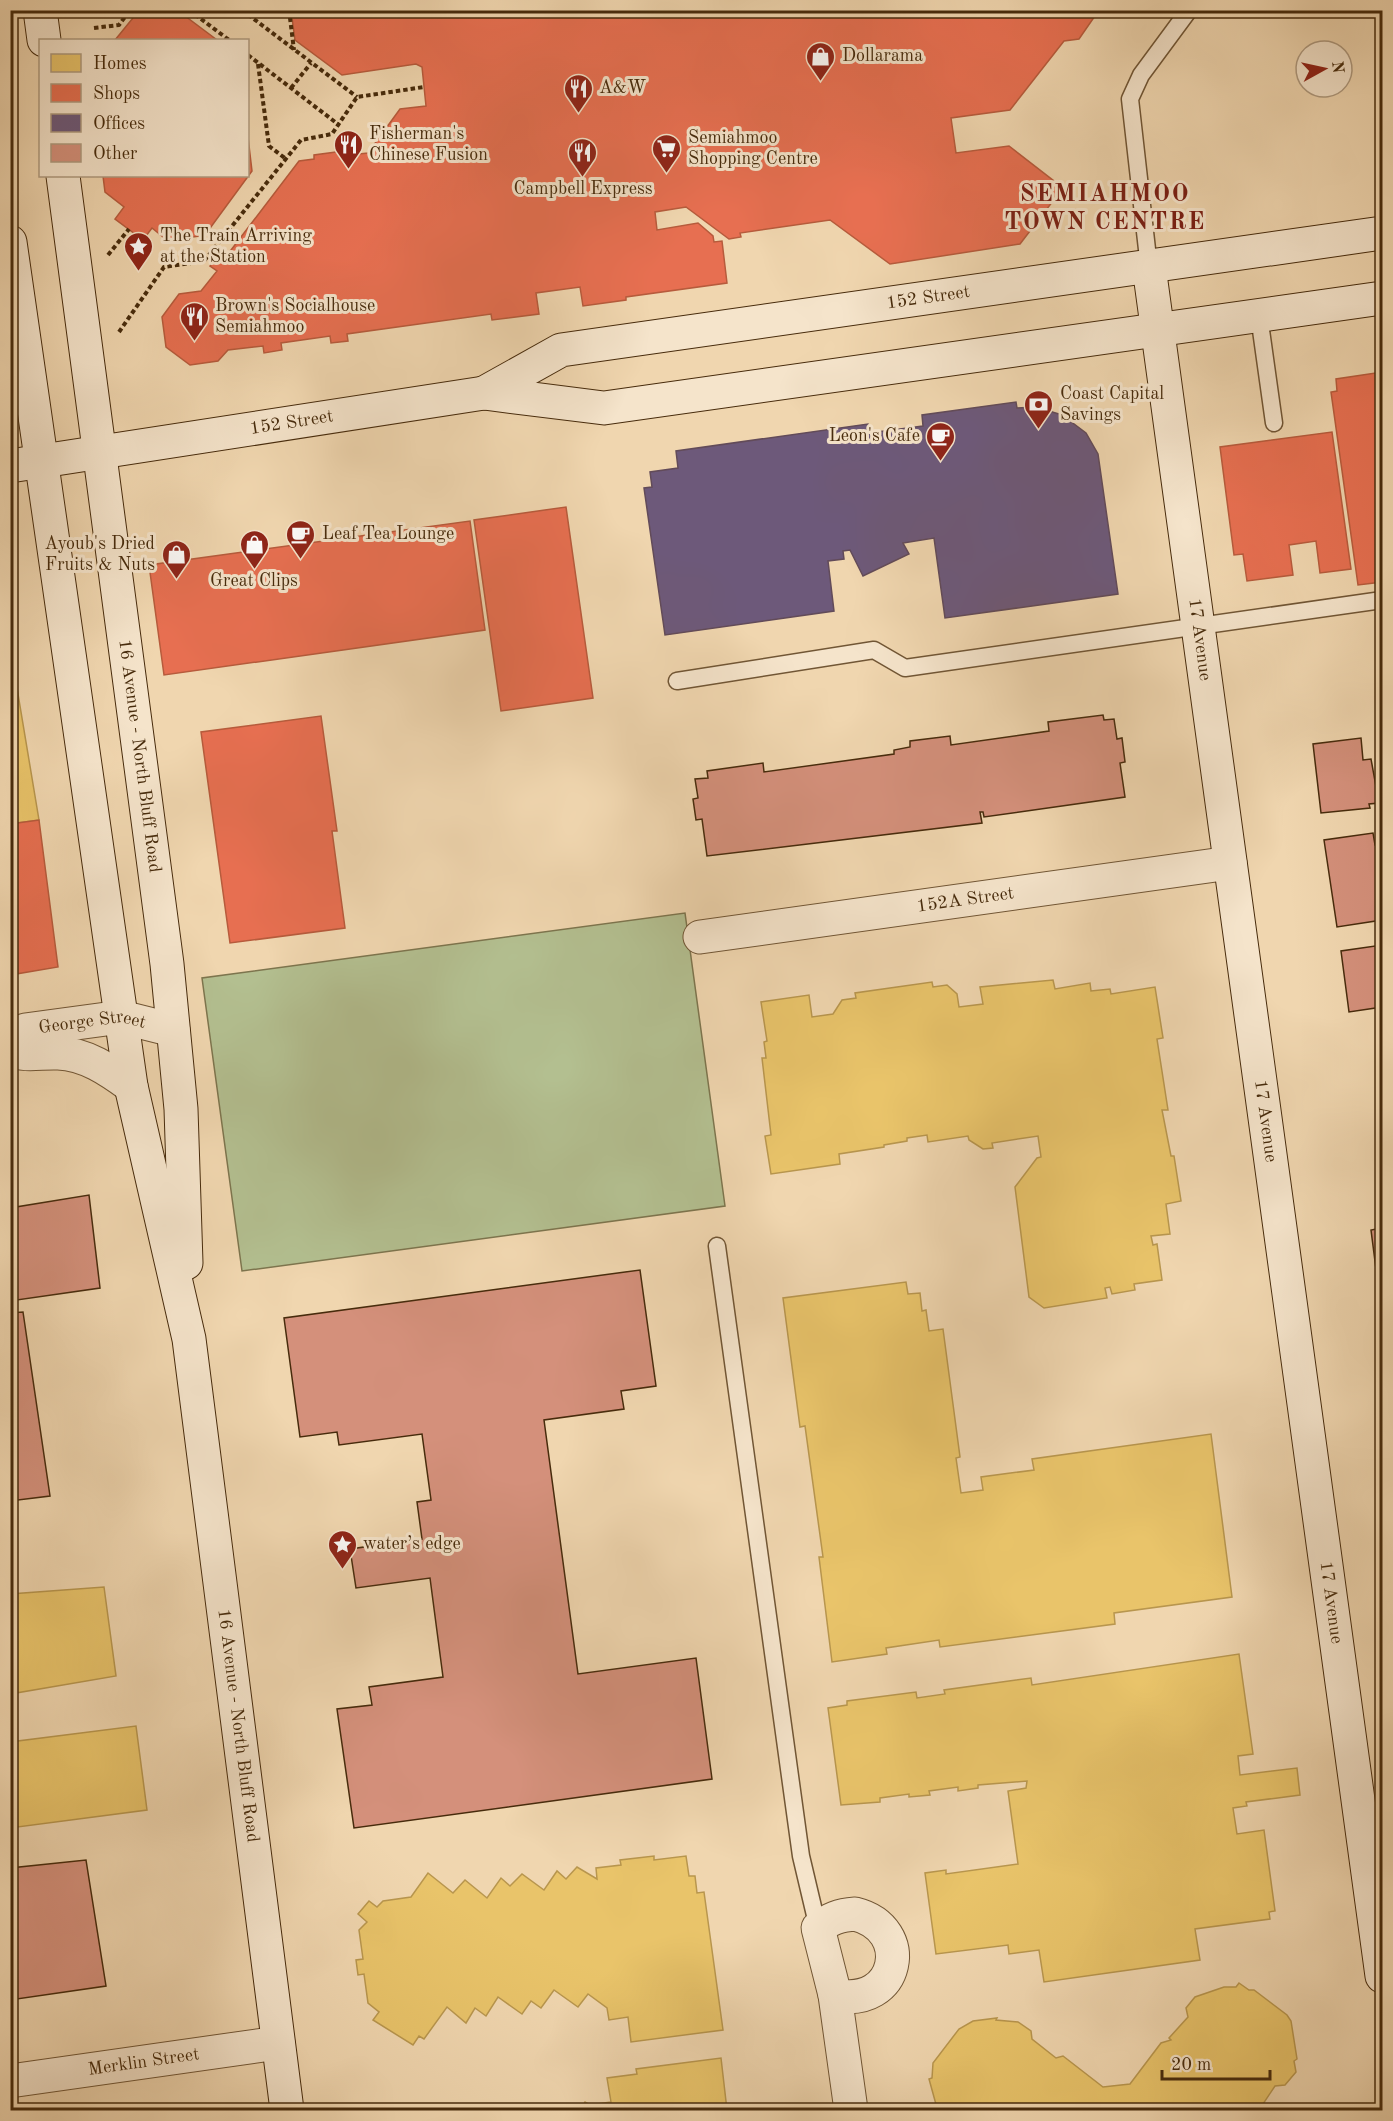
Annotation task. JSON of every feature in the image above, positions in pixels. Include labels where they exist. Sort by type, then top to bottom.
[{"type":"main road","points":[[40,10],[44,39]]},
{"type":"main road","name":"16 Avenue - North Bluff Road","points":[[63,177],[166,952],[181,1109],[189,1339],[286,2110]]},
{"type":"main road","name":"152 Street","points":[[484,393],[561,350],[1383,233]]},
{"type":"main road","name":"16 Avenue - North Bluff Road","points":[[10,242],[26,464],[131,1086],[189,1339]]},
{"type":"main road","name":"17 Avenue","points":[[1149,267],[1383,1976]]},
{"type":"main road","name":"152 Street","points":[[26,464],[484,393],[604,408],[1157,332],[1383,298]]},
{"type":"main road","name":"152A Street","points":[[700,937],[1230,863]]},
{"type":"main road","name":"George Street","points":[[10,1040],[25,1030],[121,1017],[174,1030]]},
{"type":"main road","name":"George Street","points":[[10,1050],[22,1055],[59,1052],[86,1058],[111,1071],[131,1086]]},
{"type":"main road","points":[[835,1995],[853,1999],[867,1995],[879,1987],[888,1976],[892,1963],[892,1948],[887,1935],[868,1917],[842,1915],[818,1928],[835,1995],[851,2110]]},
{"type":"main road","name":"Merklin Street","points":[[10,2081],[278,2043]]},
{"type":"lane","points":[[1149,267],[1130,99],[1141,75],[1189,10]]},
{"type":"lane","points":[[1259,316],[1274,423]]},
{"type":"lane","points":[[677,681],[874,650],[905,668],[1383,600]]},
{"type":"lane","points":[[717,1246],[801,1856],[818,1928]]},
{"type":"path","points":[[94,28],[119,25],[130,10]]},
{"type":"path","points":[[189,10],[228,39]]},
{"type":"path","points":[[242,10],[357,97],[424,87]]},
{"type":"path","points":[[289,10],[294,50]]},
{"type":"path","points":[[249,56],[339,125]]},
{"type":"path","points":[[258,63],[269,146],[286,159]]},
{"type":"path","points":[[291,88],[311,63]]},
{"type":"path","points":[[115,338],[164,267],[204,261],[301,140],[332,134],[357,97]]},
{"type":"path","points":[[104,260],[129,230]]},
{"type":"green space","points":[[685,913],[725,1206],[242,1271],[202,978]]},
{"type":"building: Homes","points":[[10,646],[39,820],[10,824]]},
{"type":"building: Homes","points":[[1053,980],[1055,989],[1090,983],[1091,991],[1110,989],[1111,994],[1155,987],[1163,1038],[1157,1039],[1168,1110],[1162,1110],[1171,1156],[1174,1156],[1181,1201],[1166,1204],[1170,1234],[1151,1236],[1153,1245],[1157,1244],[1162,1280],[1134,1284],[1135,1290],[1112,1294],[1110,1287],[1105,1288],[1107,1298],[1044,1308],[1029,1297],[1015,1187],[1037,1158],[1041,1157],[1038,1136],[992,1143],[993,1148],[983,1149],[969,1140],[968,1136],[928,1142],[927,1135],[907,1138],[907,1141],[884,1145],[884,1147],[839,1154],[840,1164],[771,1174],[765,1136],[771,1135],[762,1058],[766,1058],[764,1042],[767,1041],[761,1002],[809,995],[812,1017],[833,1014],[842,1000],[856,998],[855,993],[932,982],[933,987],[947,985],[957,994],[959,1007],[983,1004],[980,987]]},
{"type":"building: Homes","points":[[906,1282],[908,1294],[920,1293],[922,1311],[926,1310],[929,1331],[943,1329],[960,1457],[956,1458],[961,1493],[983,1490],[981,1477],[1034,1470],[1032,1459],[1211,1434],[1232,1597],[1114,1613],[1115,1624],[940,1647],[939,1640],[886,1648],[887,1654],[832,1662],[819,1557],[823,1557],[805,1426],[800,1427],[783,1298]]},
{"type":"building: Homes","points":[[104,1587],[116,1676],[10,1694],[10,1594]]},
{"type":"building: Homes","points":[[1239,1654],[1253,1754],[1238,1756],[1240,1775],[1297,1768],[1300,1795],[1246,1802],[1247,1806],[1233,1808],[1237,1834],[1264,1830],[1275,1911],[1269,1912],[1270,1919],[1195,1929],[1200,1960],[1044,1982],[1039,1950],[1009,1954],[1008,1945],[936,1954],[925,1873],[946,1870],[946,1874],[1018,1864],[1008,1791],[1026,1788],[1027,1781],[978,1785],[978,1788],[958,1791],[958,1787],[929,1791],[930,1795],[909,1797],[909,1794],[880,1798],[880,1802],[841,1805],[828,1708],[847,1705],[847,1701],[916,1692],[917,1698],[945,1694],[944,1690],[1031,1678],[1032,1685]]},
{"type":"building: Homes","points":[[136,1726],[147,1810],[10,1828],[10,1742]]},
{"type":"building: Homes","points":[[654,1856],[654,1860],[686,1856],[689,1876],[695,1876],[697,1893],[704,1892],[723,2030],[631,2042],[628,2017],[609,2020],[607,2008],[588,1994],[578,2007],[554,1990],[541,2008],[531,2001],[522,2014],[498,1997],[486,2016],[475,2008],[466,2023],[447,2007],[424,2039],[419,2036],[413,2045],[373,2020],[379,2012],[368,2003],[364,1974],[358,1975],[356,1960],[363,1959],[359,1930],[367,1922],[358,1914],[369,1901],[377,1907],[383,1901],[411,1897],[428,1873],[453,1893],[465,1880],[487,1898],[501,1878],[510,1886],[522,1874],[544,1890],[557,1871],[566,1879],[577,1867],[597,1879],[596,1868],[621,1865],[620,1860]]},
{"type":"building: Homes","points":[[1239,1983],[1249,1990],[1254,1990],[1287,2015],[1291,2021],[1297,2059],[1294,2061],[1296,2072],[1285,2085],[1275,2086],[1259,2110],[940,2110],[937,2108],[929,2079],[932,2078],[933,2063],[959,2029],[973,2021],[997,2018],[996,2020],[1018,2022],[1031,2031],[1032,2039],[1056,2058],[1063,2056],[1103,2087],[1130,2084],[1161,2043],[1171,2040],[1169,2038],[1188,2017],[1186,2008],[1195,1997],[1224,1987],[1236,1987]]},
{"type":"building: Homes","points":[[721,2058],[727,2110],[580,2110],[585,2102],[590,2105],[611,2102],[607,2078],[637,2074],[636,2069]]},
{"type":"building: Shops","points":[[177,10],[216,39],[116,39],[137,13]]},
{"type":"building: Shops","name":"Semiahmoo Shopping Centre","points":[[291,10],[1097,10],[1097,13],[1079,39],[1064,41],[1010,110],[951,118],[956,153],[1009,146],[1063,188],[1020,244],[890,264],[830,220],[740,233],[741,237],[729,239],[686,207],[655,212],[657,230],[698,223],[713,236],[714,242],[722,241],[727,283],[626,297],[626,300],[583,306],[580,287],[536,293],[539,314],[492,320],[491,314],[347,334],[348,341],[331,343],[330,336],[281,343],[282,350],[264,353],[263,346],[228,350],[218,361],[190,365],[166,347],[162,317],[179,294],[201,291],[217,271],[210,266],[222,250],[228,254],[299,161],[314,159],[314,155],[358,149],[359,154],[368,153],[400,109],[426,106],[422,67],[416,64],[342,75],[295,40]]},
{"type":"building: Shops","points":[[249,146],[252,171],[249,175]]},
{"type":"building: Shops","points":[[103,177],[248,177],[205,235],[168,241],[152,228],[143,240],[115,219],[124,207],[105,192]]},
{"type":"building: Shops","points":[[1382,372],[1382,582],[1358,585],[1331,392],[1337,391],[1336,379]]},
{"type":"building: Shops","points":[[1332,432],[1351,569],[1320,573],[1316,541],[1289,545],[1293,575],[1247,581],[1243,554],[1234,555],[1220,447]]},
{"type":"building: Shops","points":[[566,507],[593,698],[501,711],[474,520]]},
{"type":"building: Shops","points":[[470,521],[485,630],[164,675],[149,565]]},
{"type":"building: Shops","points":[[321,716],[337,831],[332,831],[345,928],[230,943],[201,732]]},
{"type":"building: Shops","points":[[39,820],[58,967],[10,975],[10,824]]},
{"type":"building: Offices","points":[[1016,402],[1017,408],[1036,407],[1062,415],[1086,433],[1098,454],[1118,594],[945,618],[934,538],[903,543],[909,554],[863,576],[850,550],[843,551],[844,559],[828,561],[834,611],[665,635],[644,488],[652,487],[650,472],[678,468],[676,451],[868,424],[869,433],[923,426],[922,415]]},
{"type":"building: Other","points":[[1103,715],[1104,720],[1114,719],[1117,739],[1122,738],[1125,762],[1120,763],[1125,797],[984,817],[983,812],[980,812],[982,823],[707,856],[702,819],[696,820],[693,799],[698,798],[695,779],[708,778],[707,771],[763,763],[764,772],[894,754],[894,750],[910,747],[910,741],[950,736],[951,745],[1049,731],[1048,722]]},
{"type":"building: Other","points":[[1361,738],[1363,760],[1371,759],[1379,803],[1369,804],[1370,808],[1321,813],[1313,744]]},
{"type":"building: Other","points":[[1373,833],[1375,845],[1381,844],[1382,851],[1382,920],[1337,927],[1324,840]]},
{"type":"building: Other","points":[[1382,945],[1382,1007],[1349,1012],[1341,951]]},
{"type":"building: Other","points":[[89,1195],[100,1288],[10,1301],[10,1208]]},
{"type":"building: Other","points":[[1382,1228],[1382,1308],[1381,1308],[1371,1230]]},
{"type":"building: Other","points":[[640,1270],[656,1386],[621,1391],[624,1409],[544,1420],[578,1674],[696,1658],[712,1779],[354,1828],[337,1709],[372,1705],[369,1687],[443,1677],[430,1578],[356,1588],[350,1549],[422,1539],[417,1502],[431,1500],[422,1434],[339,1445],[337,1432],[300,1437],[284,1318]]},
{"type":"building: Other","points":[[23,1312],[50,1496],[10,1501],[10,1313]]},
{"type":"building: Other","points":[[86,1860],[106,1986],[10,2000],[10,1868]]},
{"type":"place","name":"Dollarama","points":[[821,82]]},
{"type":"place","name":"A&W","points":[[578,114]]},
{"type":"place","name":"Fisherman's Chinese Fusion","points":[[348,170]]},
{"type":"place","name":"Semiahmoo Shopping Centre","points":[[667,174]]},
{"type":"place","name":"Campbell Express","points":[[583,178]]},
{"type":"place","name":"The Train Arriving at the Station","points":[[139,272]]},
{"type":"place","name":"Brown's Socialhouse Semiahmoo","points":[[194,342]]},
{"type":"place","name":"Coast Capital Savings","points":[[1039,430]]},
{"type":"place","name":"Leon's Cafe","points":[[941,462]]},
{"type":"place","name":"Leaf Tea Lounge","points":[[301,560]]},
{"type":"place","name":"Great Clips","points":[[254,570]]},
{"type":"place","name":"Ayoub's Dried Fruits & Nuts","points":[[176,580]]},
{"type":"place","name":"water’s edge","points":[[342,1570]]},
{"type":"district","name":"SEMIAHMOO TOWN CENTRE","points":[[1105,209]]}]
